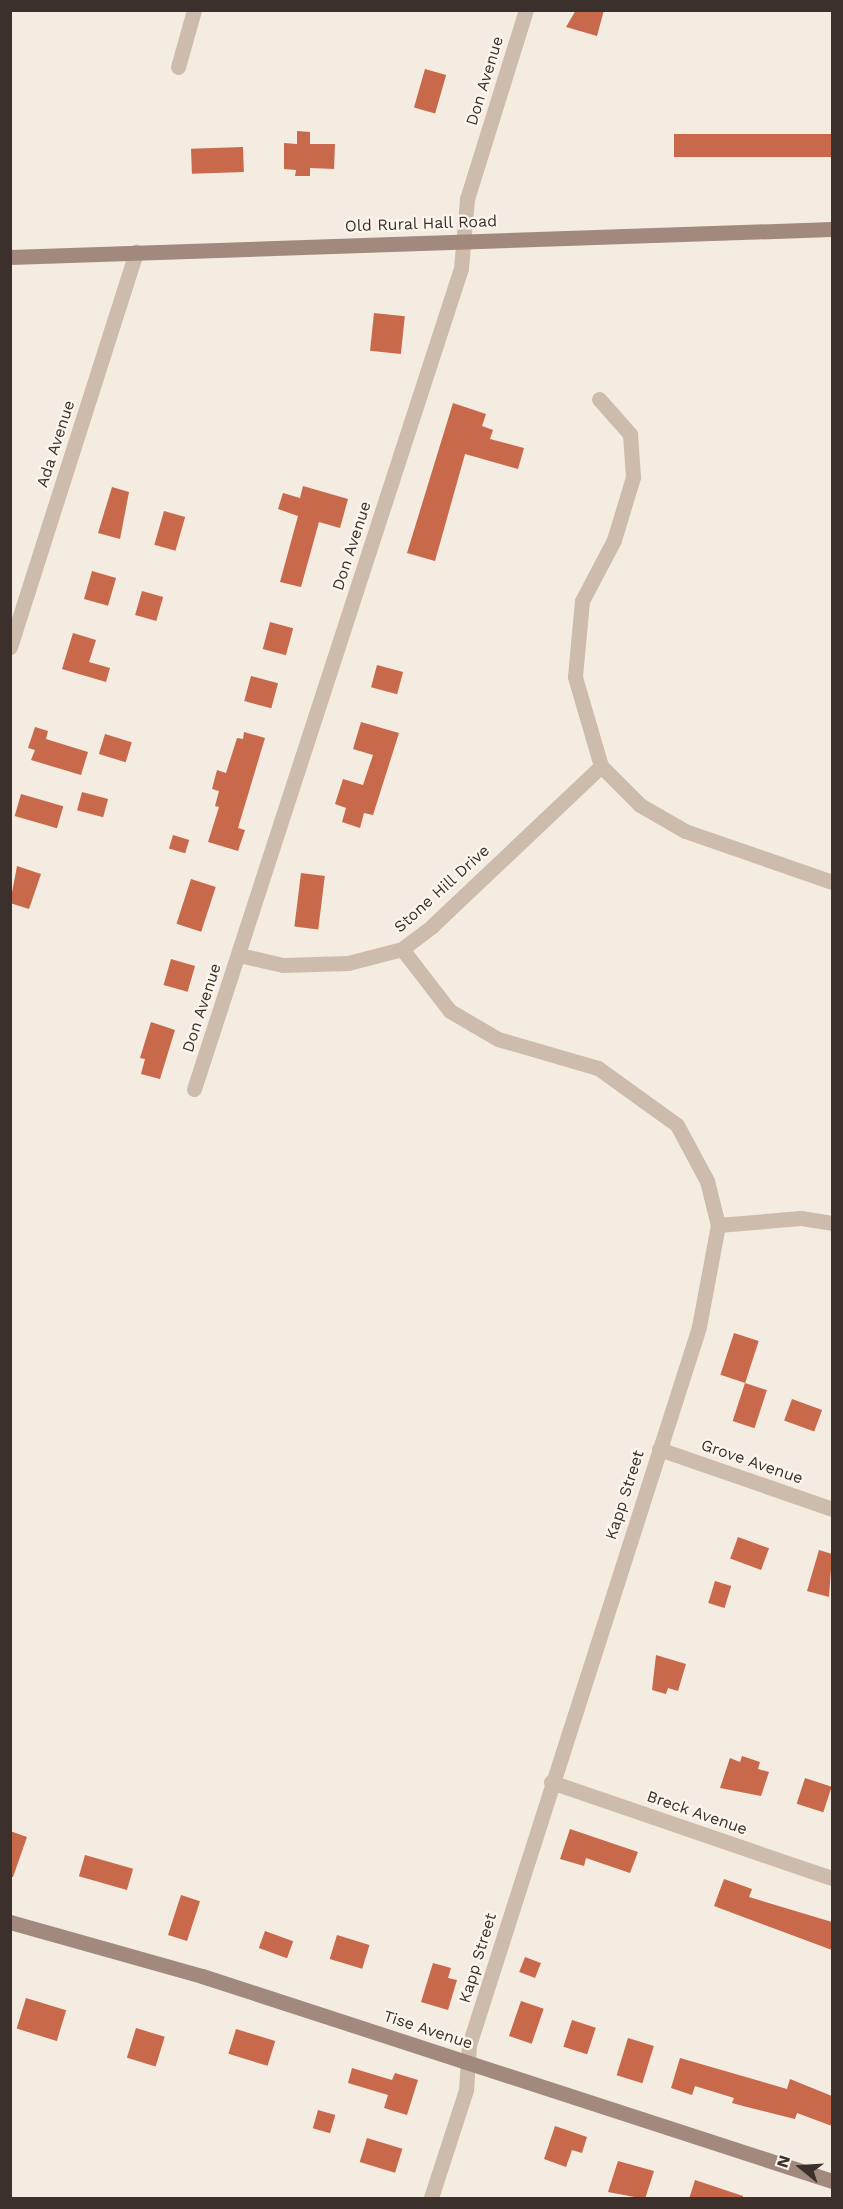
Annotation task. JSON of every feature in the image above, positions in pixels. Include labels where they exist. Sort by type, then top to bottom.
[{"type":"street","points":[[178,67],[194,10]]},
{"type":"street","name":"Don Avenue","points":[[194,1089],[461,268],[466,240],[467,199],[526,10]]},
{"type":"street","name":"Old Rural Hall Road","points":[[10,257],[832,229]]},
{"type":"street","name":"Ada Avenue","points":[[10,647],[136,252]]},
{"type":"street","points":[[599,399],[630,435],[633,477],[614,540],[582,601],[575,677],[601,766],[640,806],[685,831],[832,882]]},
{"type":"street","name":"Stone Hill Drive","points":[[239,955],[283,965],[348,963],[402,949],[601,766]]},
{"type":"street","name":"Kapp Street","points":[[402,949],[450,1011],[498,1039],[598,1068],[676,1125],[707,1181],[718,1225],[699,1327],[551,1782],[469,2045],[466,2090],[431,2199]]},
{"type":"street","points":[[718,1225],[801,1218],[832,1223]]},
{"type":"street","name":"Grove Avenue","points":[[659,1449],[832,1509]]},
{"type":"street","name":"Breck Avenue","points":[[551,1782],[832,1878]]},
{"type":"street","name":"Tise Avenue","points":[[10,1922],[202,1976],[832,2181]]},
{"type":"building","points":[[576,10],[604,10],[597,36],[566,27]]},
{"type":"building","points":[[425,69],[446,75],[435,114],[414,107]]},
{"type":"building","points":[[297,131],[310,132],[310,144],[335,144],[334,169],[310,168],[310,176],[295,176],[296,170],[284,169],[284,143],[297,144]]},
{"type":"building","points":[[674,134],[832,134],[832,157],[674,157]]},
{"type":"building","points":[[243,147],[244,172],[192,174],[191,149]]},
{"type":"building","points":[[374,313],[405,316],[401,354],[370,351]]},
{"type":"building","points":[[453,403],[486,414],[482,426],[493,430],[490,439],[524,448],[518,469],[465,454],[435,561],[407,553]]},
{"type":"building","points":[[303,486],[348,499],[340,528],[319,522],[301,587],[280,582],[298,516],[278,509],[283,493],[300,498]]},
{"type":"building","points":[[112,487],[129,492],[120,539],[98,533]]},
{"type":"building","points":[[164,511],[185,517],[176,551],[154,545]]},
{"type":"building","points":[[92,571],[116,578],[108,606],[84,599]]},
{"type":"building","points":[[142,591],[163,597],[156,621],[135,615]]},
{"type":"building","points":[[270,622],[293,628],[286,655],[263,649]]},
{"type":"building","points":[[73,633],[96,640],[89,662],[110,668],[106,682],[62,669]]},
{"type":"building","points":[[377,665],[403,672],[397,694],[371,687]]},
{"type":"building","points":[[251,676],[278,683],[271,708],[244,701]]},
{"type":"building","points":[[361,722],[399,733],[373,815],[364,813],[360,828],[342,822],[346,808],[335,804],[343,779],[363,785],[373,755],[353,749]]},
{"type":"building","points":[[35,727],[48,731],[46,739],[88,752],[81,775],[31,760],[35,750],[28,748]]},
{"type":"building","points":[[244,732],[265,738],[238,828],[245,830],[238,851],[208,842],[219,807],[215,806],[219,791],[212,789],[217,770],[226,773],[237,738],[243,739]]},
{"type":"building","points":[[105,734],[132,742],[126,762],[99,754]]},
{"type":"building","points":[[82,792],[108,799],[103,817],[77,810]]},
{"type":"building","points":[[21,794],[63,806],[57,828],[15,816]]},
{"type":"building","points":[[173,835],[189,840],[185,853],[169,848]]},
{"type":"building","points":[[17,866],[41,874],[29,909],[10,903]]},
{"type":"building","points":[[301,873],[325,876],[318,930],[294,927]]},
{"type":"building","points":[[191,879],[216,887],[201,932],[176,924]]},
{"type":"building","points":[[171,959],[195,966],[188,992],[164,985]]},
{"type":"building","points":[[151,1022],[175,1030],[160,1079],[141,1074],[145,1059],[140,1058]]},
{"type":"building","points":[[734,1333],[759,1341],[745,1383],[720,1375]]},
{"type":"building","points":[[745,1383],[767,1390],[755,1428],[733,1421]]},
{"type":"building","points":[[792,1399],[822,1410],[814,1432],[784,1421]]},
{"type":"building","points":[[738,1537],[769,1548],[761,1570],[730,1559]]},
{"type":"building","points":[[819,1550],[832,1554],[829,1597],[807,1591]]},
{"type":"building","points":[[715,1581],[731,1586],[725,1608],[708,1603]]},
{"type":"building","points":[[656,1655],[686,1664],[678,1691],[668,1688],[666,1694],[652,1690]]},
{"type":"building","points":[[742,1756],[760,1762],[758,1769],[769,1772],[761,1796],[720,1788],[730,1758],[740,1762]]},
{"type":"building","points":[[805,1778],[832,1787],[823,1812],[797,1804]]},
{"type":"building","points":[[570,1829],[638,1852],[630,1873],[586,1858],[584,1866],[560,1859]]},
{"type":"building","points":[[10,1831],[27,1837],[13,1877],[10,1877]]},
{"type":"building","points":[[85,1855],[133,1869],[127,1890],[79,1876]]},
{"type":"building","points":[[724,1879],[752,1889],[749,1897],[832,1922],[832,1950],[714,1906]]},
{"type":"building","points":[[181,1895],[200,1901],[187,1941],[168,1935]]},
{"type":"building","points":[[265,1931],[293,1941],[287,1958],[259,1948]]},
{"type":"building","points":[[337,1935],[370,1945],[362,1969],[330,1959]]},
{"type":"building","points":[[525,1957],[541,1963],[535,1978],[519,1972]]},
{"type":"building","points":[[433,1963],[451,1968],[448,1978],[457,1980],[448,2010],[421,2002]]},
{"type":"building","points":[[26,1998],[66,2010],[57,2041],[17,2029]]},
{"type":"building","points":[[521,2001],[544,2009],[532,2044],[509,2036]]},
{"type":"building","points":[[572,2020],[596,2028],[587,2054],[563,2047]]},
{"type":"building","points":[[136,2028],[165,2037],[156,2066],[127,2058]]},
{"type":"building","points":[[236,2029],[275,2041],[268,2066],[228,2054]]},
{"type":"building","points":[[628,2038],[654,2046],[642,2083],[617,2075]]},
{"type":"building","points":[[680,2058],[787,2089],[790,2079],[832,2096],[832,2126],[797,2113],[795,2119],[732,2103],[734,2098],[695,2086],[692,2095],[671,2088]]},
{"type":"building","points":[[352,2068],[392,2080],[395,2073],[418,2080],[407,2115],[384,2108],[388,2095],[348,2083]]},
{"type":"building","points":[[318,2110],[335,2115],[330,2133],[313,2128]]},
{"type":"building","points":[[555,2126],[587,2137],[582,2153],[572,2150],[566,2167],[544,2159]]},
{"type":"building","points":[[367,2138],[402,2149],[395,2173],[360,2162]]},
{"type":"building","points":[[618,2161],[654,2171],[645,2199],[608,2192]]},
{"type":"building","points":[[695,2180],[743,2196],[743,2199],[689,2199]]}]
